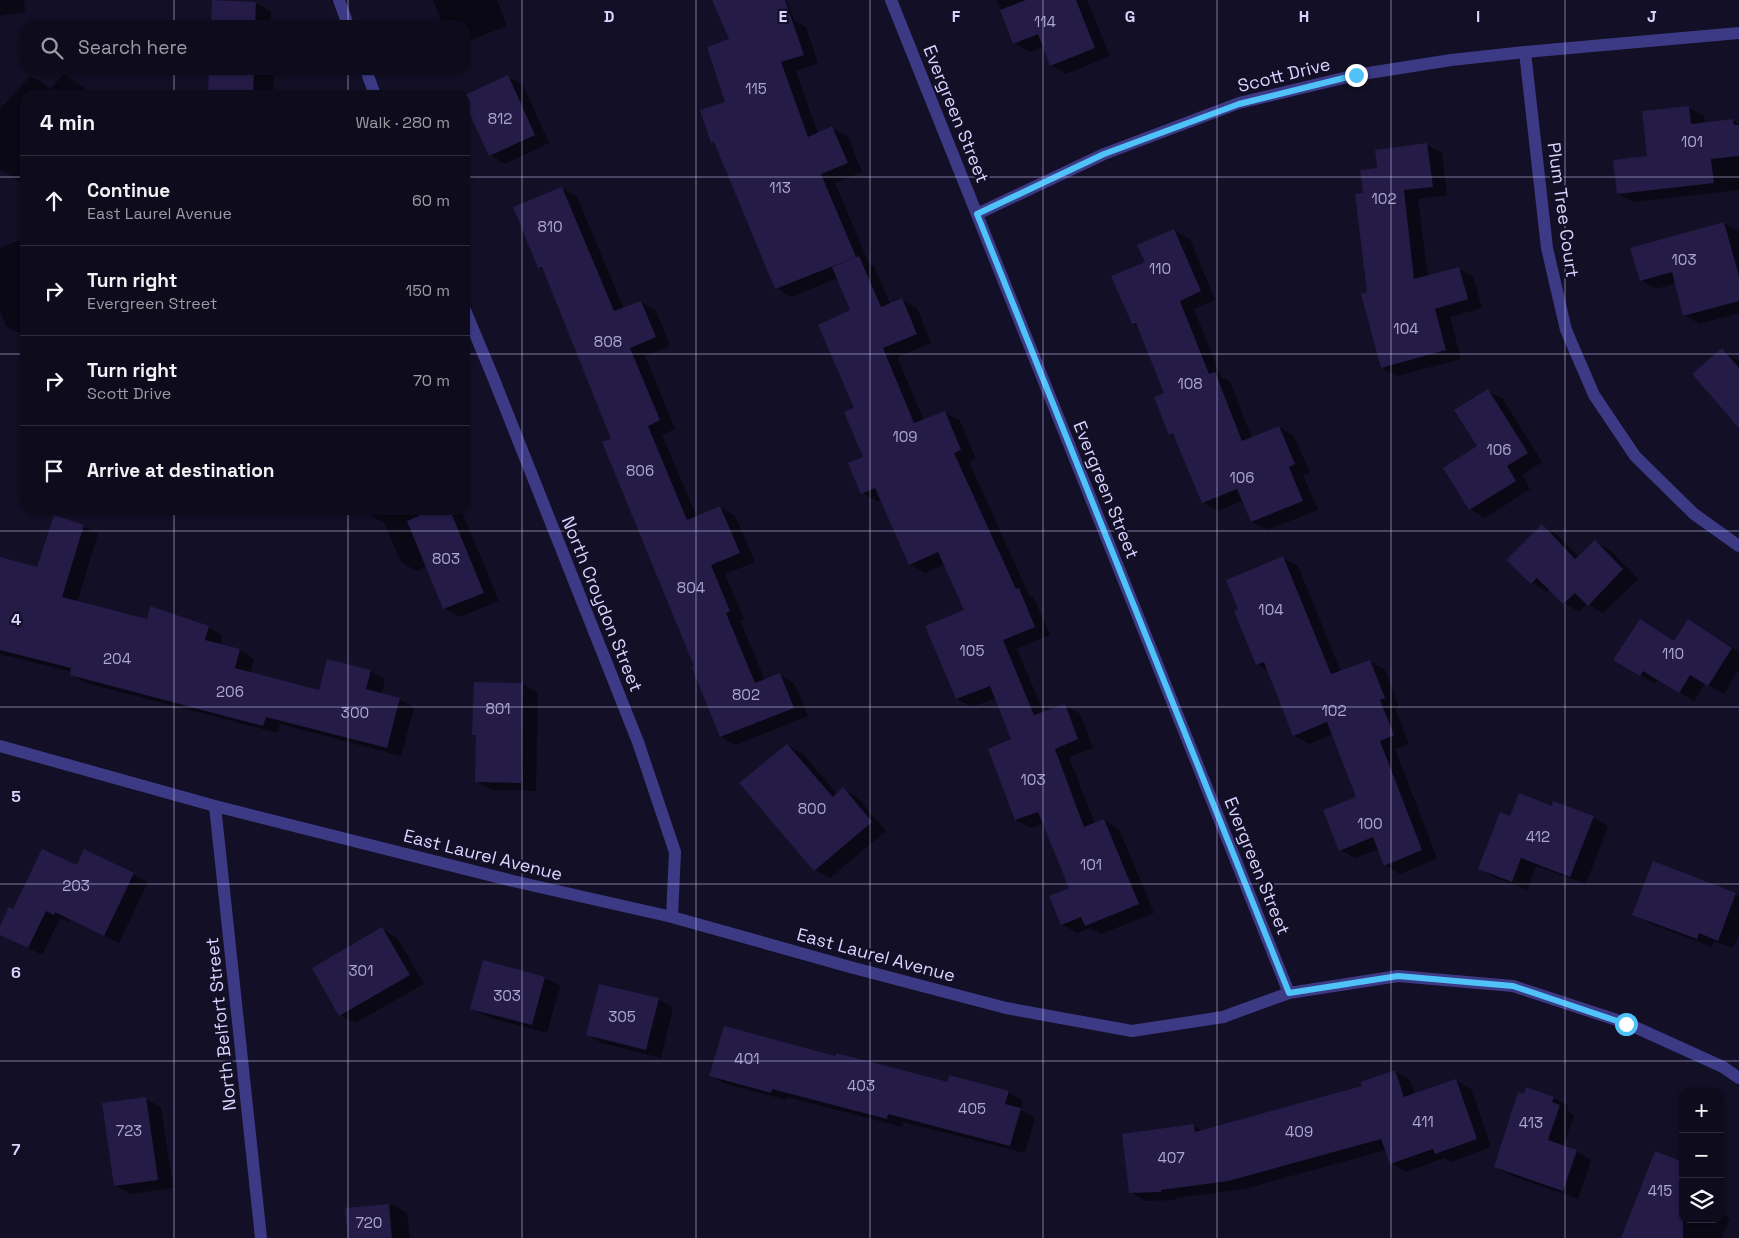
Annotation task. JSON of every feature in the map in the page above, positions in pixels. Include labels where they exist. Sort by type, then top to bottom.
[{"type":"street","points":[[339,0],[346,20]]},
{"type":"street","name":"Evergreen Street","points":[[891,0],[1289,993]]},
{"type":"street","name":"Scott Drive","points":[[977,214],[1104,154],[1239,104],[1356,75],[1451,60],[1739,32]]},
{"type":"street","name":"Plum Tree Court","points":[[1525,52],[1547,248],[1566,330],[1594,395],[1635,456],[1694,514],[1739,546]]},
{"type":"street","points":[[368,75],[374,90]]},
{"type":"street","name":"North Croydon Street","points":[[470,322],[641,751],[675,852],[672,917]]},
{"type":"street","name":"East Laurel Avenue","points":[[0,746],[215,806],[513,881],[672,917],[1006,1008],[1132,1031],[1223,1017],[1289,993],[1398,976],[1513,986],[1626,1024],[1723,1067],[1739,1078]]},
{"type":"street","name":"North Belfort Street","points":[[215,806],[261,1238]]},
{"type":"building","points":[[212,0],[256,2],[255,20],[211,20]]},
{"type":"building","points":[[712,0],[785,0],[804,55],[781,62],[808,137],[832,126],[848,163],[821,174],[856,257],[775,289],[714,142],[711,143],[700,110],[725,102],[707,47],[729,39]]},
{"type":"building","points":[[1026,0],[1076,0],[1095,48],[1050,66],[1038,34],[1013,44],[1000,10]]},
{"type":"building","points":[[209,75],[254,75],[253,90],[208,90]]},
{"type":"building","points":[[508,75],[535,135],[489,156],[470,115],[470,93]]},
{"type":"building","points":[[1689,106],[1691,124],[1733,119],[1734,125],[1739,125],[1739,156],[1711,159],[1714,183],[1617,194],[1613,160],[1647,156],[1642,111]]},
{"type":"building","points":[[1427,143],[1433,187],[1404,190],[1414,279],[1459,267],[1468,299],[1435,309],[1446,350],[1381,368],[1361,294],[1367,292],[1355,194],[1363,193],[1360,170],[1377,168],[1375,150]]},
{"type":"building","points":[[562,187],[614,311],[641,301],[656,337],[630,348],[660,420],[648,426],[687,520],[720,506],[740,553],[711,565],[730,611],[726,613],[755,683],[780,673],[794,708],[720,737],[692,668],[694,666],[602,442],[611,439],[542,267],[538,268],[513,207]]},
{"type":"building","points":[[1724,222],[1739,276],[1739,301],[1683,316],[1672,272],[1640,281],[1630,248]]},
{"type":"building","points":[[1174,229],[1201,291],[1180,301],[1209,374],[1215,372],[1242,441],[1279,426],[1295,464],[1289,467],[1303,501],[1251,522],[1237,489],[1202,503],[1173,434],[1169,435],[1154,397],[1164,393],[1136,323],[1132,324],[1111,276],[1145,262],[1137,245]]},
{"type":"building","points":[[859,256],[881,307],[902,298],[917,334],[883,348],[914,423],[945,411],[961,450],[954,453],[1016,589],[1019,588],[1035,627],[1003,640],[1034,715],[1065,704],[1078,739],[1055,749],[1084,827],[1104,819],[1139,904],[1085,926],[1081,917],[1061,925],[1049,896],[1069,888],[1038,812],[1015,820],[988,749],[1011,739],[990,686],[956,699],[925,626],[964,610],[938,552],[909,565],[875,488],[861,494],[848,463],[863,457],[844,412],[854,408],[818,325],[850,310],[832,267]]},
{"type":"building","points":[[1722,348],[1739,368],[1739,428],[1692,374]]},
{"type":"building","points":[[1488,389],[1528,453],[1507,466],[1516,481],[1469,510],[1443,468],[1477,446],[1454,410]]},
{"type":"building","points":[[54,515],[84,525],[62,597],[147,619],[150,606],[209,626],[205,640],[240,649],[235,668],[319,690],[327,659],[371,670],[366,689],[400,698],[387,748],[266,717],[263,726],[70,675],[71,668],[0,650],[0,557],[37,567]]},
{"type":"building","points":[[421,515],[452,515],[484,593],[443,609],[407,521]]},
{"type":"building","points":[[1542,524],[1575,559],[1595,540],[1623,569],[1588,606],[1575,593],[1563,604],[1537,578],[1531,584],[1506,560]]},
{"type":"building","points":[[1283,556],[1331,674],[1370,660],[1385,698],[1380,700],[1394,735],[1380,741],[1422,850],[1384,866],[1373,837],[1339,851],[1323,810],[1356,797],[1327,722],[1293,736],[1264,662],[1256,665],[1234,611],[1238,609],[1226,580]]},
{"type":"building","points":[[1640,619],[1674,641],[1688,619],[1732,648],[1708,686],[1690,675],[1679,693],[1643,671],[1640,676],[1613,660]]},
{"type":"building","points":[[474,682],[523,683],[521,783],[475,782],[476,735],[472,735]]},
{"type":"building","points":[[787,744],[833,797],[843,787],[872,822],[814,871],[739,783]]},
{"type":"building","points":[[1519,793],[1552,806],[1553,801],[1594,816],[1570,877],[1521,858],[1512,882],[1478,869],[1500,812],[1510,816]]},
{"type":"building","points":[[42,849],[77,865],[84,849],[134,873],[104,936],[55,912],[54,915],[46,911],[28,948],[0,935],[0,926],[9,907],[13,909]]},
{"type":"building","points":[[1653,861],[1736,893],[1718,941],[1699,933],[1697,939],[1632,915]]},
{"type":"building","points":[[382,927],[410,975],[339,1016],[312,968]]},
{"type":"building","points":[[483,960],[545,977],[532,1025],[470,1009]]},
{"type":"building","points":[[599,984],[659,998],[646,1050],[586,1035]]},
{"type":"building","points":[[724,1026],[835,1056],[836,1053],[948,1082],[949,1075],[1009,1091],[1005,1104],[1021,1108],[1010,1146],[888,1114],[887,1119],[772,1089],[771,1093],[709,1076]]},
{"type":"building","points":[[1395,1070],[1404,1097],[1456,1079],[1477,1139],[1435,1154],[1433,1149],[1390,1164],[1381,1139],[1228,1181],[1161,1190],[1161,1192],[1129,1193],[1122,1134],[1194,1124],[1195,1132],[1362,1086],[1361,1082]]},
{"type":"building","points":[[1526,1087],[1554,1097],[1552,1102],[1560,1105],[1548,1140],[1577,1150],[1563,1191],[1494,1167],[1518,1092],[1524,1094]]},
{"type":"building","points":[[146,1097],[158,1180],[114,1186],[102,1103]]},
{"type":"building","points":[[1655,1151],[1679,1160],[1679,1223],[1683,1223],[1683,1238],[1621,1238]]},
{"type":"building","points":[[389,1204],[392,1238],[348,1238],[345,1208]]},
{"type":"route","points":[[1356,75],[1239,104],[1104,154],[977,214],[1289,993],[1398,976],[1513,986],[1626,1024]]}]
